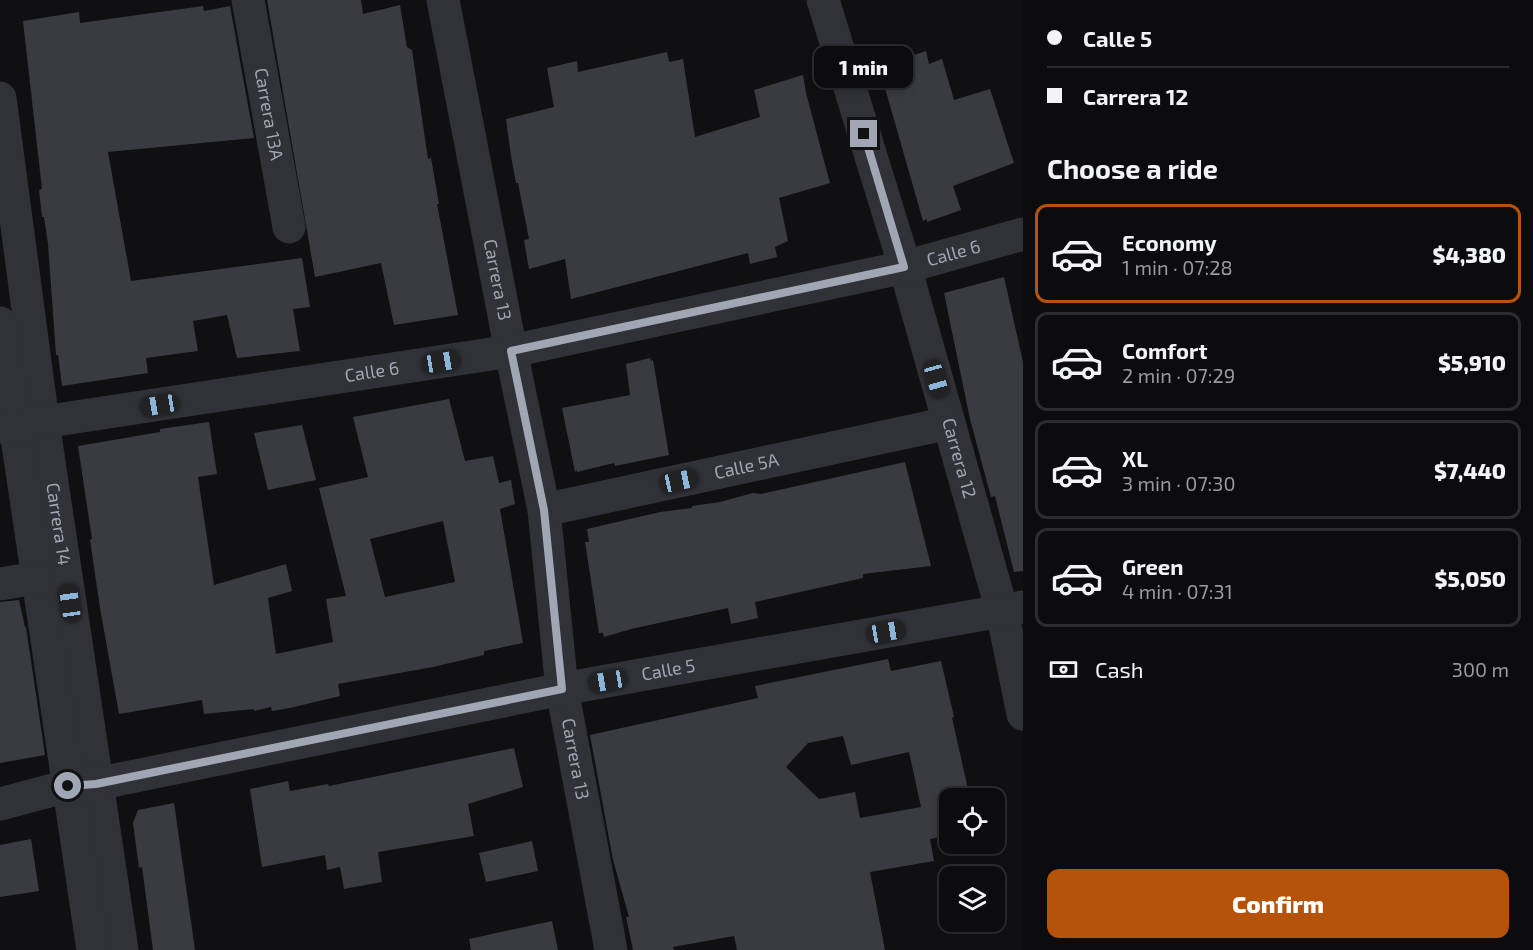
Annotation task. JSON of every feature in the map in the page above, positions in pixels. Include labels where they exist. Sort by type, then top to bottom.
[{"type":"street","name":"Carrera 13A","points":[[249,0],[289,227]]},
{"type":"street","name":"Carrera 13","points":[[443,0],[544,510],[562,689],[611,950]]},
{"type":"street","name":"Carrera 12","points":[[823,0],[949,423],[1012,609],[1023,714]]},
{"type":"street","name":"Carrera 14","points":[[0,98],[19,425],[37,578],[82,785],[122,950]]},
{"type":"street","name":"Calle 6","points":[[19,425],[511,351],[904,267],[1023,234]]},
{"type":"street","name":"Carrera 14","points":[[0,323],[82,785],[93,950]]},
{"type":"street","name":"Calle 5A","points":[[544,510],[949,423]]},
{"type":"street","points":[[0,584],[37,578]]},
{"type":"street","name":"Calle 5","points":[[0,804],[82,785],[562,689],[1012,609]]},
{"type":"building","points":[[267,0],[361,0],[363,14],[400,5],[407,47],[412,50],[428,159],[431,158],[439,204],[437,204],[458,315],[394,325],[381,263],[315,277]]},
{"type":"building","points":[[203,6],[204,11],[230,6],[254,138],[108,152],[131,281],[302,258],[310,307],[293,309],[300,351],[237,358],[227,315],[193,321],[198,351],[146,358],[148,373],[62,386],[58,355],[56,355],[48,244],[44,217],[42,217],[39,190],[42,189],[23,21],[79,12],[80,23]]},
{"type":"building","points":[[926,51],[929,64],[942,59],[954,100],[990,89],[1014,163],[953,186],[961,210],[927,222],[927,219],[923,221],[879,67]]},
{"type":"building","points":[[667,52],[669,62],[683,59],[695,137],[760,117],[754,90],[803,75],[830,183],[779,198],[788,241],[775,247],[777,257],[750,264],[748,253],[571,299],[565,259],[529,269],[524,240],[529,239],[518,183],[516,183],[506,119],[554,107],[547,68],[577,61],[578,72]]},
{"type":"building","points":[[1004,277],[1023,362],[1023,571],[1014,572],[995,496],[991,497],[970,419],[944,293]]},
{"type":"building","points":[[650,358],[651,361],[653,360],[669,455],[615,466],[614,463],[575,472],[562,408],[630,395],[626,364]]},
{"type":"building","points":[[449,399],[465,461],[493,456],[499,483],[511,480],[515,504],[500,509],[523,643],[484,651],[484,655],[433,667],[338,684],[340,696],[290,708],[272,711],[271,707],[254,711],[254,709],[204,714],[202,700],[119,714],[100,608],[78,446],[160,432],[160,429],[209,422],[217,474],[198,477],[214,585],[286,564],[292,591],[268,598],[276,654],[333,642],[326,599],[346,596],[319,488],[368,477],[353,417]],"holes":[[[443,521],[455,582],[385,597],[370,539]]]},
{"type":"building","points":[[302,425],[316,480],[268,490],[254,433]]},
{"type":"building","points":[[905,462],[931,566],[863,574],[863,578],[755,602],[758,618],[731,624],[728,608],[604,637],[603,633],[599,633],[585,542],[589,542],[587,529]]},
{"type":"building","points":[[19,600],[26,627],[45,755],[0,763],[0,602]]},
{"type":"building","points":[[888,659],[891,671],[941,661],[968,788],[939,788],[939,837],[930,839],[934,861],[870,872],[885,950],[737,950],[734,936],[673,947],[674,950],[633,950],[626,917],[629,917],[613,860],[590,735],[758,698],[755,686]],"holes":[[[843,736],[851,765],[909,752],[921,807],[860,818],[855,792],[819,799],[786,767],[808,743]]]},
{"type":"building","points":[[514,748],[523,787],[468,804],[474,836],[378,852],[382,882],[344,889],[340,867],[327,870],[325,855],[262,867],[250,789],[288,781],[290,791],[328,784],[329,786]]},
{"type":"building","points":[[174,803],[195,950],[153,950],[142,867],[139,868],[133,823],[138,810]]},
{"type":"building","points":[[31,839],[39,891],[0,897],[0,845]]},
{"type":"building","points":[[532,841],[538,871],[486,882],[479,853]]},
{"type":"building","points":[[552,921],[558,950],[471,950],[469,939]]},
{"type":"route","points":[[68,786],[96,784],[562,689],[544,510],[511,351],[904,267],[864,134]]}]
